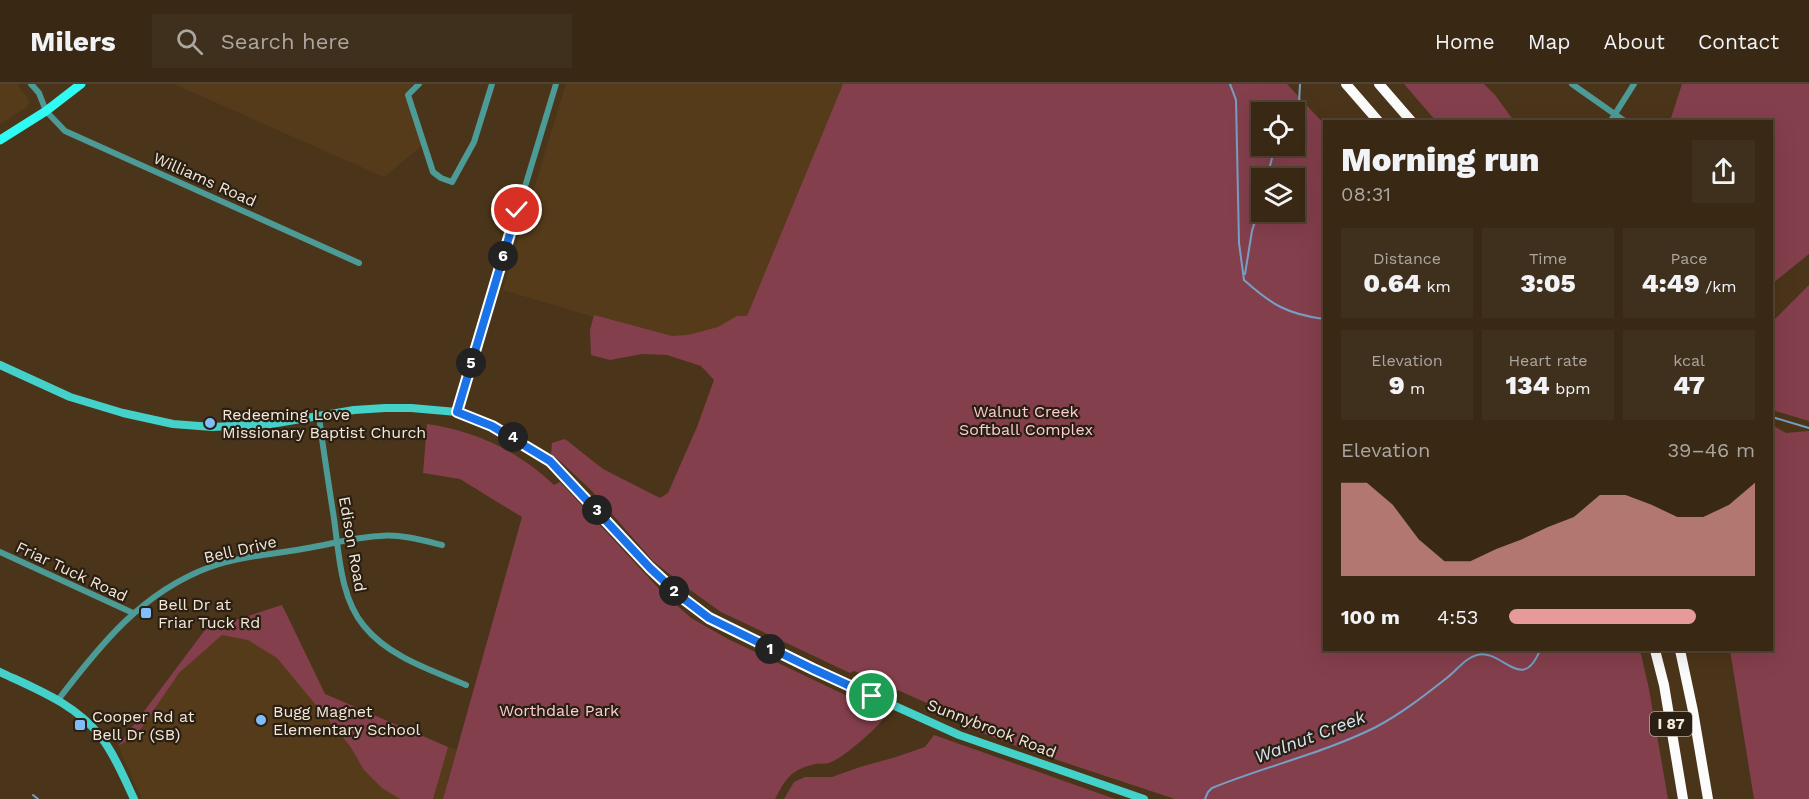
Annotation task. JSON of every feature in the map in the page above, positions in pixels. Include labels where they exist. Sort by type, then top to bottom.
[{"type":"highway","points":[[1346,84],[1377,120]]},
{"type":"highway","points":[[1378,84],[1410,120]]},
{"type":"highway","name":"I 87","points":[[1655,651],[1664,685],[1683,799]]},
{"type":"highway","name":"I 87","points":[[1680,651],[1708,799]]},
{"type":"main road","points":[[0,140],[46,111],[81,84]]},
{"type":"main road","name":"Sunnybrook Road","points":[[0,365],[70,397],[173,424],[212,428],[271,424],[385,408],[457,412],[492,426],[550,461],[650,568],[680,596],[709,618],[813,669],[959,735],[1144,799]]},
{"type":"main road","points":[[0,672],[58,700],[90,724],[101,737],[134,799]]},
{"type":"street","name":"Williams Road","points":[[31,84],[39,93],[46,111],[65,130],[359,263]]},
{"type":"street","points":[[419,84],[408,95],[433,172],[452,182],[474,142],[492,84]]},
{"type":"street","points":[[457,412],[556,84]]},
{"type":"street","points":[[1572,84],[1623,120]]},
{"type":"street","points":[[1611,120],[1634,84]]},
{"type":"street","name":"Edison Road","points":[[319,416],[338,543],[351,605],[364,626],[385,645],[410,661],[466,686]]},
{"type":"street","name":"Bell Drive","points":[[58,700],[89,659],[132,613],[174,583],[211,566],[380,536],[415,539],[442,545]]},
{"type":"street","name":"Friar Tuck Road","points":[[0,552],[132,613]]},
{"type":"shaded area","points":[[0,84],[17,84],[30,102],[0,124]]},
{"type":"shaded area","points":[[174,84],[412,84],[406,98],[424,144],[384,177]]},
{"type":"shaded area","points":[[566,84],[843,84],[730,357],[503,290]]},
{"type":"shaded area","name":"Bugg Magnet Elementary School","points":[[282,605],[325,694],[456,750],[443,799],[142,799],[118,746],[205,630]]},
{"type":"green space","name":"Walnut Creek Softball Complex","points":[[843,84],[1287,84],[1304,102],[1251,102],[1251,156],[1305,156],[1305,103],[1323,123],[1323,651],[1640,651],[1668,799],[1175,799],[1030,751],[961,725],[968,721],[854,671],[850,673],[721,612],[653,561],[591,490],[551,454],[552,443],[565,439],[603,469],[660,498],[668,493],[697,427],[714,380],[701,366],[667,355],[642,354],[610,360],[591,355],[590,330],[594,315],[672,336],[688,335],[718,327],[737,316],[747,316]]},
{"type":"green space","points":[[1404,84],[1484,84],[1513,120],[1435,120]]},
{"type":"green space","points":[[1682,84],[1809,84],[1809,254],[1773,283],[1773,120],[1670,120]]},
{"type":"green space","points":[[1809,285],[1809,421],[1773,410],[1773,321]]},
{"type":"green space","name":"Worthdale Park","points":[[427,424],[479,437],[526,462],[554,485],[560,482],[661,591],[691,618],[728,639],[887,715],[860,742],[835,760],[807,766],[790,775],[775,799],[443,799],[522,517],[460,479],[423,473]]},
{"type":"green space","points":[[1773,426],[1786,433],[1809,431],[1809,799],[1754,799],[1730,651],[1773,651]]},
{"type":"green space","points":[[282,605],[325,694],[448,747],[433,799],[400,799],[382,788],[364,770],[350,746],[277,658],[248,640],[222,635],[179,673],[136,736],[118,746],[205,630]]},
{"type":"green space","points":[[934,735],[1115,799],[784,799],[794,782],[805,777],[832,777],[896,757],[925,747]]},
{"type":"waterway","points":[[1230,84],[1236,100],[1239,243],[1244,280],[1281,307],[1323,319]]},
{"type":"waterway","points":[[1299,102],[1300,84]]},
{"type":"waterway","points":[[1270,168],[1272,156]]},
{"type":"waterway","points":[[1245,274],[1255,222]]},
{"type":"waterway","name":"Walnut Creek","points":[[1773,417],[1809,428]]},
{"type":"waterway","name":"Walnut Creek","points":[[1205,799],[1212,788],[1315,752],[1376,727],[1413,704],[1465,661],[1477,655],[1495,658],[1519,670],[1526,669],[1533,663],[1539,651]]},
{"type":"waterway","points":[[33,795],[38,799]]},
{"type":"place","name":"Redeeming Love Missionary Baptist Church","points":[[210,423]]},
{"type":"place","name":"Bell Dr at Friar Tuck Rd","points":[[146,613]]},
{"type":"place","name":"Bugg Magnet Elementary School","points":[[261,720]]},
{"type":"place","name":"Cooper Rd at Bell Dr (SB)","points":[[80,725]]},
{"type":"route","points":[[517,210],[457,412],[492,426],[522,442],[550,461],[650,568],[680,596],[709,618],[872,696]]}]
